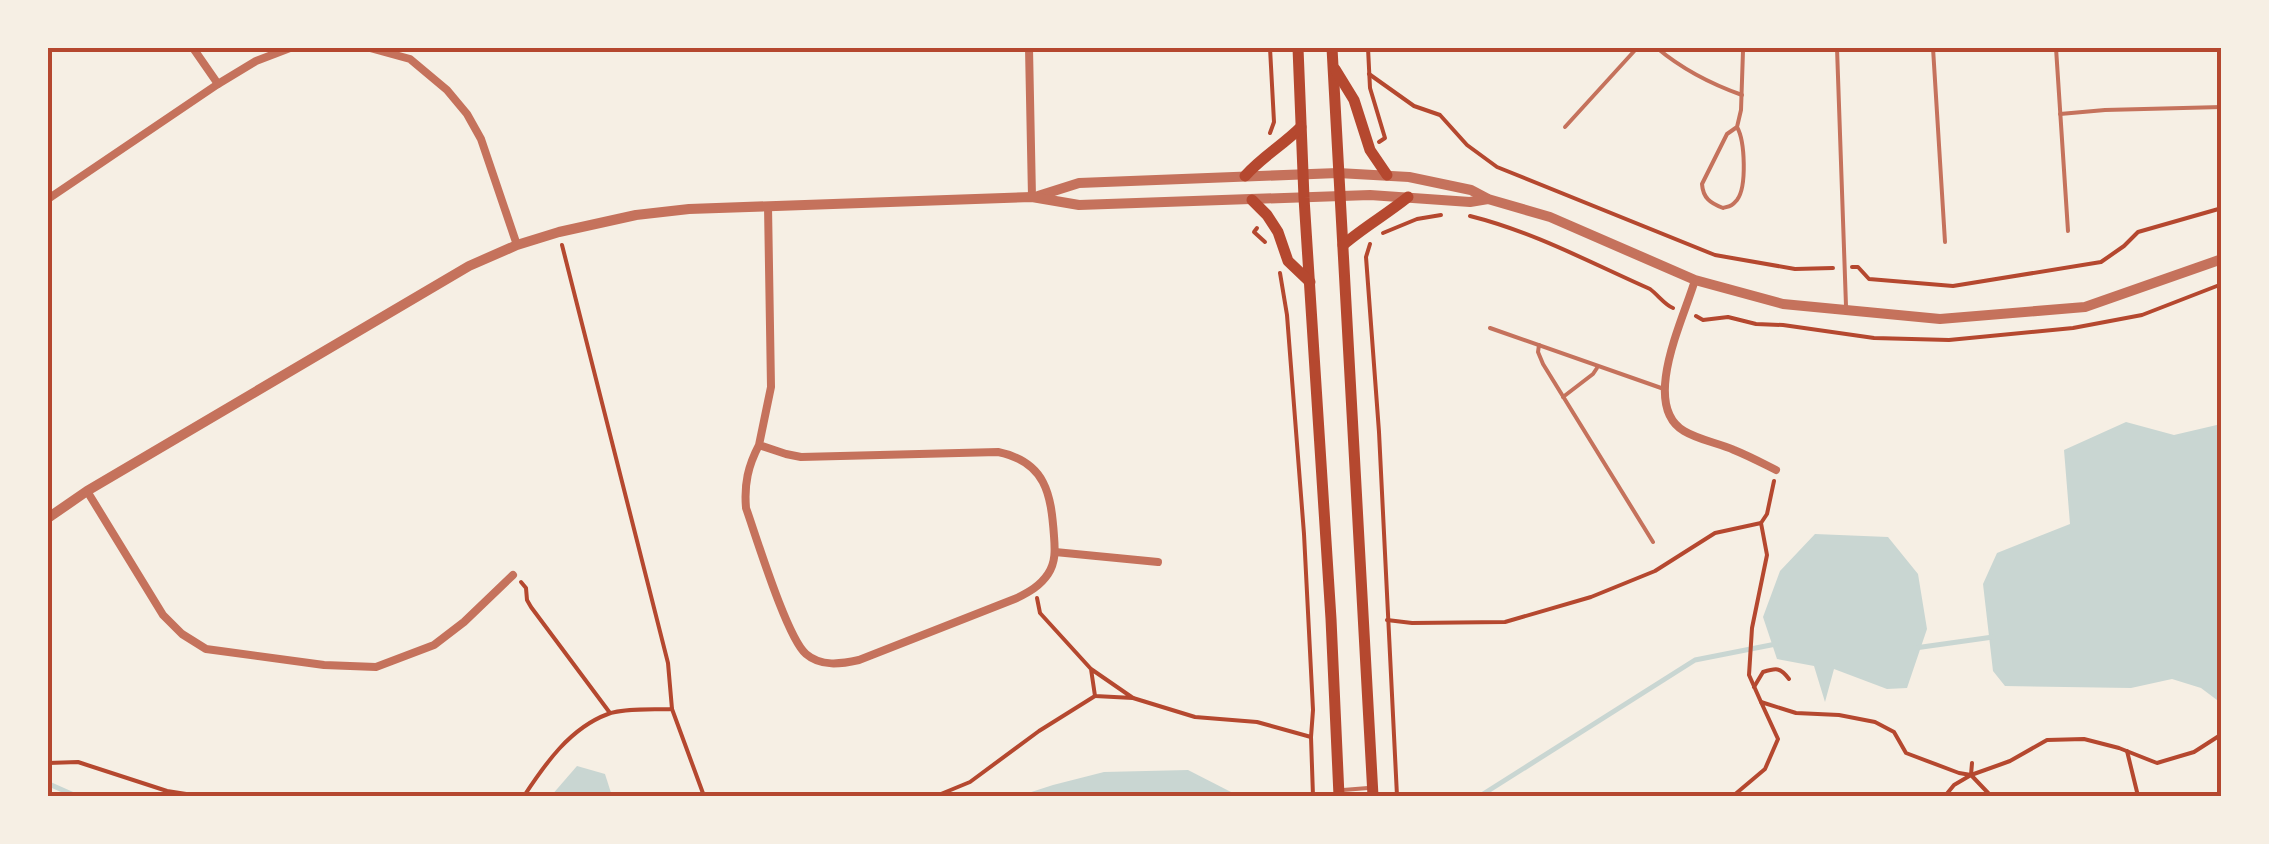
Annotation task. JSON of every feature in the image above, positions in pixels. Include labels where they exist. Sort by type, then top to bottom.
[{"type":"main road","points":[[1298,48],[1338,794]]},
{"type":"main road","points":[[1332,48],[1372,792]]},
{"type":"main road","points":[[1333,65],[1354,100],[1370,150],[1387,175]]},
{"type":"main road","points":[[1245,176],[1261,158],[1301,127]]},
{"type":"main road","points":[[1343,244],[1408,197]]},
{"type":"main road","points":[[1252,200],[1273,223],[1288,261],[1310,282]]},
{"type":"street","points":[[193,48],[218,84]]},
{"type":"street","points":[[48,199],[218,84],[290,48]]},
{"type":"street","points":[[370,48],[410,59],[447,90],[481,139],[517,244]]},
{"type":"street","points":[[410,59],[416,48]]},
{"type":"street","points":[[1029,48],[1032,197]]},
{"type":"street","points":[[1032,197],[1079,183],[1338,173],[1387,175],[1471,190],[1488,200],[1550,217],[1695,280],[1783,304],[1940,318],[2084,307],[2222,258]]},
{"type":"street","points":[[48,518],[470,266],[517,244],[559,232],[636,215],[768,206],[1032,197],[1079,206],[1370,195],[1488,200]]},
{"type":"street","points":[[759,444],[801,457],[1011,454],[1030,466],[1048,490],[1053,565],[1047,577],[1017,598],[859,660],[838,665],[806,654],[789,628],[746,508],[744,490],[759,444],[770,387],[768,206]]},
{"type":"street","points":[[1695,280],[1664,389],[1664,406],[1682,430],[1776,470]]},
{"type":"street","points":[[88,491],[163,615],[182,634],[206,648],[324,665],[376,667],[434,645],[513,574]]},
{"type":"street","points":[[1055,552],[1158,562]]},
{"type":"street","points":[[1770,796],[1843,796]]},
{"type":"lane","points":[[1565,127],[1638,48]]},
{"type":"lane","points":[[1658,48],[1714,85],[1742,95]]},
{"type":"lane","points":[[1837,48],[1847,310]]},
{"type":"lane","points":[[1933,48],[1946,242]]},
{"type":"lane","points":[[2056,48],[2068,231]]},
{"type":"lane","points":[[1736,128],[1727,134],[1702,184],[1707,200],[1723,208],[1732,205],[1743,189],[1743,138],[1736,128],[1743,51]]},
{"type":"lane","points":[[2060,114],[2222,107]]},
{"type":"lane","points":[[1490,328],[1664,389]]},
{"type":"lane","points":[[1539,345],[1539,356],[1653,542]]},
{"type":"lane","points":[[1563,397],[1598,366]]},
{"type":"lane","points":[[1338,794],[1372,792]]},
{"type":"path","points":[[1270,48],[1274,122],[1267,136],[1271,142]]},
{"type":"path","points":[[1368,48],[1373,104],[1385,138],[1375,143]]},
{"type":"path","points":[[1369,74],[1414,106],[1440,115],[1486,162],[1716,256],[1795,269],[1858,266],[1868,279],[1953,286],[2101,262],[2138,232],[2222,208]]},
{"type":"path","points":[[1258,227],[1254,232],[1268,246]]},
{"type":"path","points":[[1375,228],[1376,237],[1366,257],[1379,432],[1396,796]]},
{"type":"path","points":[[559,232],[668,663],[672,709],[704,796]]},
{"type":"path","points":[[1276,262],[1287,315],[1304,534],[1313,693],[1313,796]]},
{"type":"path","points":[[1733,796],[1765,769],[1778,739],[1749,676],[1752,628],[1767,555],[1761,524],[1767,514],[1776,470]]},
{"type":"path","points":[[1388,620],[1505,622],[1591,596],[1654,571],[1715,533],[1761,524]]},
{"type":"path","points":[[513,574],[526,588],[531,607],[610,713]]},
{"type":"path","points":[[1034,588],[1040,613],[1091,669],[1133,698]]},
{"type":"path","points":[[1754,686],[1762,672],[1776,668],[1789,678]]},
{"type":"path","points":[[1091,669],[1095,696]]},
{"type":"path","points":[[936,796],[970,782],[1095,696],[1133,698],[1195,717],[1257,722],[1311,736]]},
{"type":"path","points":[[1761,702],[1796,713],[1875,722],[1894,732],[1906,753],[1971,775],[1991,796]]},
{"type":"path","points":[[524,796],[546,764],[576,732],[610,713],[672,709]]},
{"type":"path","points":[[1945,796],[1971,775],[2010,761],[2047,740],[2084,739],[2157,763],[2194,752],[2222,734]]},
{"type":"path","points":[[2126,750],[2138,796]]},
{"type":"path","points":[[48,763],[78,762],[166,794],[199,796]]},
{"type":"path","points":[[1971,775],[1972,762]]},
{"type":"path","points":[[227,796],[252,796]]},
{"type":"shaded area","points":[[2126,422],[2174,435],[2221,424],[2221,703],[2201,688],[2172,679],[2131,688],[2005,686],[1993,671],[1983,584],[1997,553],[2070,524],[2064,450]]},
{"type":"shaded area","points":[[1815,534],[1888,537],[1918,574],[1927,629],[1907,688],[1887,689],[1834,669],[1825,702],[1814,666],[1777,659],[1763,617],[1780,571]]},
{"type":"shaded area","points":[[577,766],[605,774],[612,796],[551,796]]},
{"type":"shaded area","points":[[1188,770],[1233,796],[1019,796],[1104,772]]},
{"type":"waterway","points":[[1915,648],[1993,637]]},
{"type":"waterway","points":[[1480,796],[1695,660],[1776,644]]},
{"type":"waterway","points":[[49,784],[76,796]]}]
